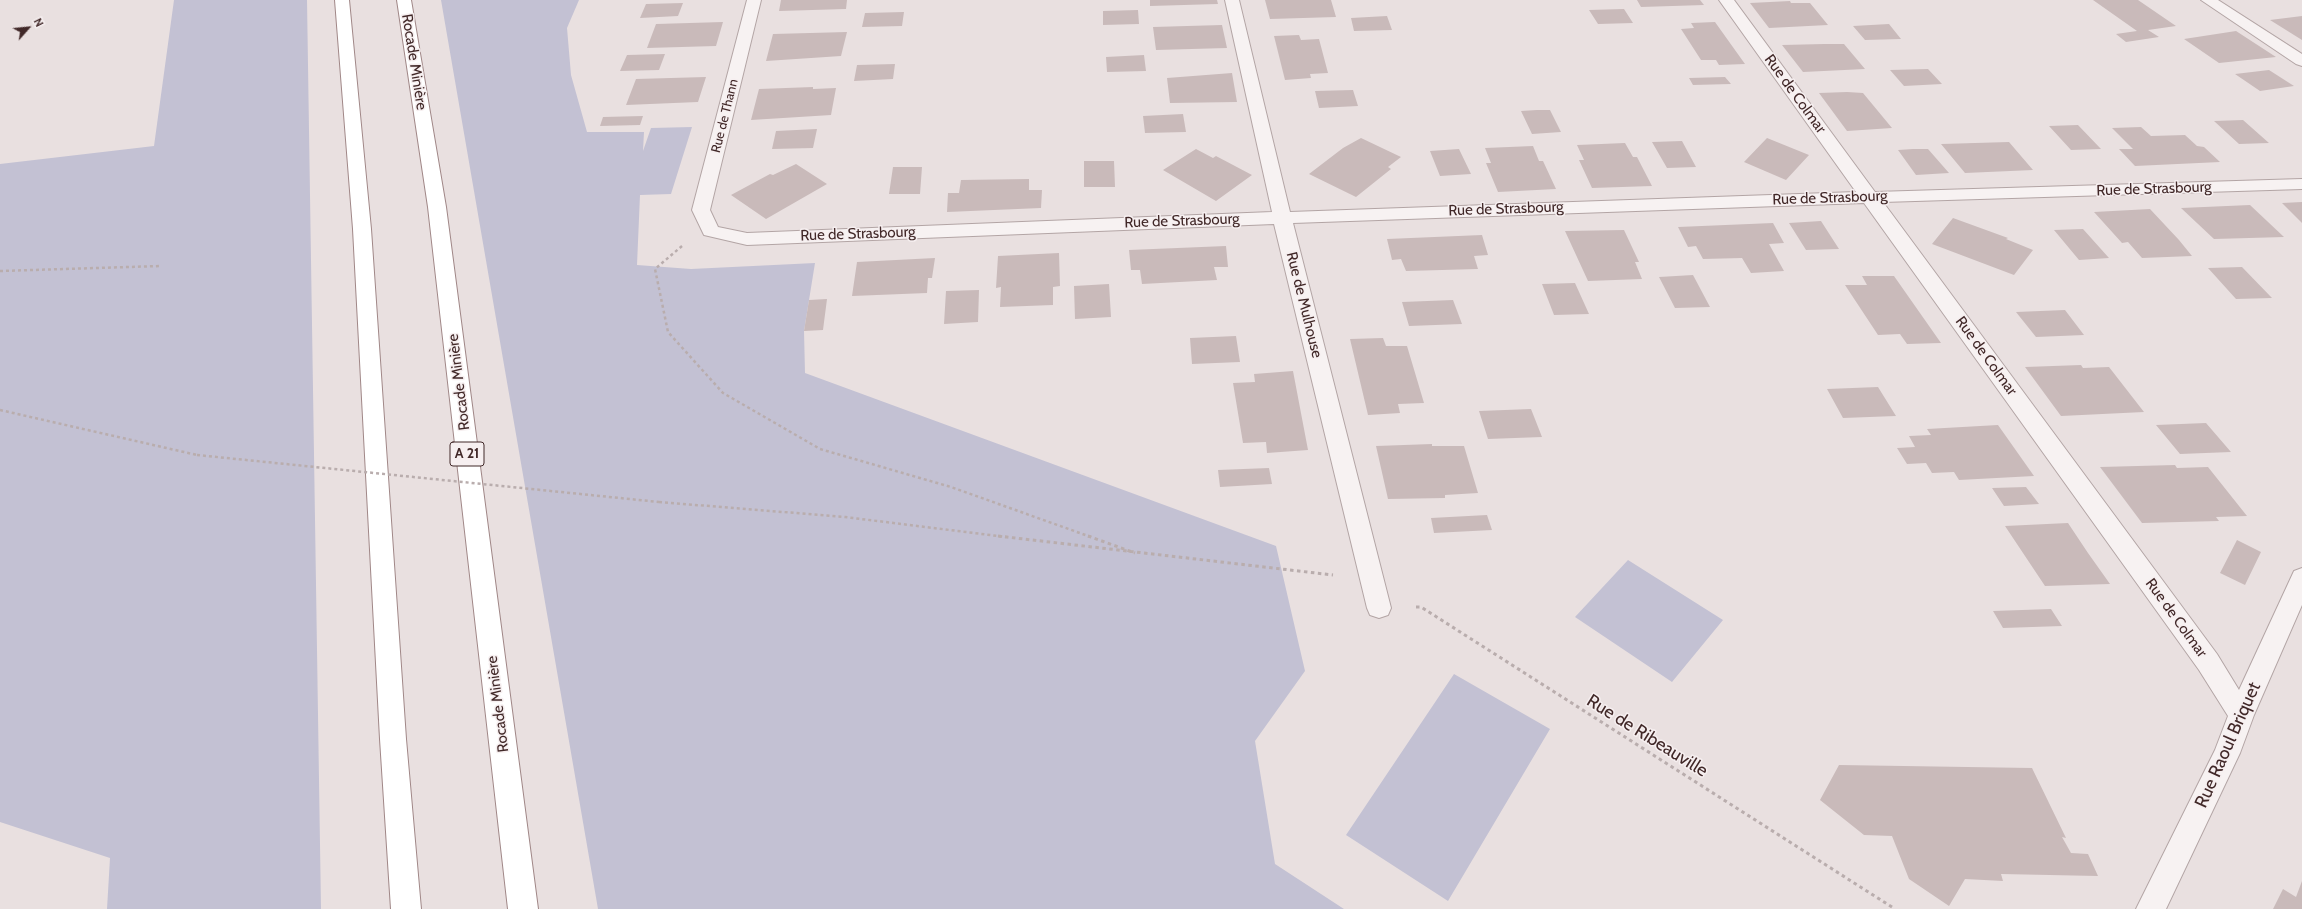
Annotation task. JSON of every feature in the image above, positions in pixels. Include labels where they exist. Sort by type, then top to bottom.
[{"type":"highway","points":[[342,0],[362,229],[393,739],[406,909]]},
{"type":"highway","name":"Rocade Minière","points":[[404,0],[437,207],[523,909]]},
{"type":"street","name":"Rue de Thann","points":[[711,231],[701,210],[754,0]]},
{"type":"street","name":"Rue de Mulhouse","points":[[1232,0],[1282,217],[1379,608]]},
{"type":"street","name":"Rue de Colmar","points":[[1726,0],[2208,662],[2241,715]]},
{"type":"street","points":[[2208,0],[2302,61]]},
{"type":"street","name":"Rue de Strasbourg","points":[[711,231],[747,239],[1282,217],[1870,196],[2302,184]]},
{"type":"street","name":"Rue Raoul Briquet","points":[[2151,909],[2227,753],[2241,715],[2302,578]]},
{"type":"path","points":[[711,231],[677,249],[655,269],[668,332],[723,393],[820,449],[951,487],[1140,554]]},
{"type":"path","points":[[0,271],[161,266]]},
{"type":"path","points":[[0,410],[197,455],[660,502],[845,517],[1140,554],[1372,580]]},
{"type":"path","name":"Rue de Ribeauville","points":[[1379,608],[1421,607],[1895,909]]},
{"type":"shaded area","points":[[174,0],[307,0],[321,909],[107,909],[110,858],[0,822],[0,164],[154,146]]},
{"type":"shaded area","points":[[441,0],[579,0],[567,28],[571,75],[587,132],[644,132],[643,151],[651,128],[692,127],[671,194],[640,195],[637,265],[691,269],[815,263],[804,331],[805,373],[1276,546],[1305,671],[1255,741],[1275,864],[1344,909],[598,909]]},
{"type":"shaded area","points":[[1628,560],[1723,620],[1672,682],[1575,617]]},
{"type":"shaded area","points":[[1454,674],[1550,729],[1448,901],[1346,835]]},
{"type":"building","points":[[781,0],[847,0],[846,9],[779,11]]},
{"type":"building","points":[[1150,0],[1217,0],[1218,4],[1150,6]]},
{"type":"building","points":[[1265,0],[1331,0],[1336,17],[1270,19]]},
{"type":"building","points":[[1637,0],[1700,0],[1704,5],[1641,7]]},
{"type":"building","points":[[2093,0],[2138,0],[2176,26],[2148,30],[2159,37],[2126,42],[2116,34],[2137,31]]},
{"type":"building","points":[[1790,1],[1791,3],[1810,3],[1828,25],[1769,28],[1750,3]]},
{"type":"building","points":[[683,3],[678,16],[640,18],[646,4]]},
{"type":"building","points":[[1624,9],[1633,23],[1598,24],[1589,10]]},
{"type":"building","points":[[1138,10],[1139,24],[1103,25],[1103,11]]},
{"type":"building","points":[[904,12],[902,26],[862,27],[865,13]]},
{"type":"building","points":[[1387,16],[1392,30],[1354,31],[1351,18]]},
{"type":"building","points":[[2302,16],[2302,40],[2270,20]]},
{"type":"building","points":[[723,22],[716,46],[647,48],[656,24]]},
{"type":"building","points":[[1715,22],[1745,64],[1719,65],[1716,60],[1701,60],[1681,29],[1694,28],[1691,23]]},
{"type":"building","points":[[1889,24],[1901,39],[1865,40],[1853,26]]},
{"type":"building","points":[[1222,25],[1227,48],[1156,50],[1153,27]]},
{"type":"building","points":[[2236,31],[2276,57],[2219,63],[2184,39]]},
{"type":"building","points":[[847,32],[841,56],[766,61],[773,34]]},
{"type":"building","points":[[1299,35],[1301,40],[1319,39],[1328,73],[1310,74],[1311,78],[1285,80],[1274,36]]},
{"type":"building","points":[[1844,44],[1865,69],[1803,72],[1782,45]]},
{"type":"building","points":[[665,54],[659,70],[620,71],[627,55]]},
{"type":"building","points":[[1144,55],[1146,71],[1107,72],[1106,57]]},
{"type":"building","points":[[895,64],[893,79],[854,81],[857,65]]},
{"type":"building","points":[[1928,69],[1942,84],[1904,86],[1890,70]]},
{"type":"building","points":[[2269,70],[2294,86],[2260,91],[2235,74]]},
{"type":"building","points":[[1232,73],[1237,102],[1170,103],[1167,78]]},
{"type":"building","points":[[706,77],[698,102],[626,105],[636,79]]},
{"type":"building","points":[[1725,77],[1731,84],[1693,85],[1689,78]]},
{"type":"building","points":[[813,87],[813,89],[836,88],[831,115],[751,120],[759,89]]},
{"type":"building","points":[[1353,90],[1358,106],[1319,108],[1315,91]]},
{"type":"building","points":[[1819,93],[1863,93],[1892,128],[1847,131]]},
{"type":"building","points":[[1550,110],[1561,132],[1532,134],[1521,111]]},
{"type":"building","points":[[1183,114],[1186,132],[1145,133],[1143,116]]},
{"type":"building","points":[[643,116],[640,125],[600,126],[603,117]]},
{"type":"building","points":[[2243,120],[2269,143],[2239,144],[2214,121]]},
{"type":"building","points":[[2078,125],[2101,149],[2071,150],[2049,126]]},
{"type":"building","points":[[2141,127],[2151,136],[2185,135],[2197,146],[2204,147],[2220,162],[2135,166],[2119,149],[2133,149],[2112,128]]},
{"type":"building","points":[[817,129],[813,148],[772,149],[776,131]]},
{"type":"building","points":[[1361,138],[1401,157],[1388,167],[1391,169],[1356,197],[1309,174],[1343,148]]},
{"type":"building","points":[[1767,138],[1809,155],[1786,180],[1744,162]]},
{"type":"building","points":[[1682,141],[1696,167],[1667,168],[1652,142]]},
{"type":"building","points":[[2009,142],[2033,170],[1965,173],[1941,144]]},
{"type":"building","points":[[1625,143],[1633,157],[1637,157],[1652,186],[1592,188],[1579,160],[1584,160],[1577,145]]},
{"type":"building","points":[[1533,146],[1539,161],[1543,161],[1556,189],[1498,192],[1486,163],[1491,163],[1485,148]]},
{"type":"building","points":[[1196,149],[1213,158],[1216,156],[1252,175],[1216,201],[1163,170]]},
{"type":"building","points":[[1459,149],[1471,174],[1440,176],[1430,151]]},
{"type":"building","points":[[1928,149],[1949,173],[1916,175],[1898,150]]},
{"type":"building","points":[[1084,161],[1114,161],[1115,187],[1084,187]]},
{"type":"building","points":[[796,164],[827,184],[766,219],[731,195],[770,174],[773,175]]},
{"type":"building","points":[[893,167],[922,167],[920,194],[889,194]]},
{"type":"building","points":[[1029,179],[1029,190],[1042,190],[1041,208],[947,212],[948,193],[959,193],[961,180]]},
{"type":"building","points":[[2302,202],[2302,223],[2282,203]]},
{"type":"building","points":[[2250,205],[2284,237],[2214,239],[2181,208]]},
{"type":"building","points":[[2150,209],[2192,256],[2142,258],[2128,242],[2122,243],[2094,212]]},
{"type":"building","points":[[1953,218],[2008,238],[2006,239],[2033,250],[2014,275],[1932,244]]},
{"type":"building","points":[[1821,221],[1839,249],[1806,250],[1789,223]]},
{"type":"building","points":[[1773,223],[1784,243],[1769,244],[1784,271],[1751,273],[1742,258],[1703,259],[1696,246],[1688,247],[1678,227]]},
{"type":"building","points":[[2083,229],[2109,258],[2079,260],[2054,230]]},
{"type":"building","points":[[1624,230],[1639,262],[1635,262],[1642,279],[1588,281],[1565,231]]},
{"type":"building","points":[[1482,235],[1488,255],[1474,256],[1478,269],[1406,271],[1401,259],[1392,260],[1387,239]]},
{"type":"building","points":[[1226,246],[1228,267],[1214,267],[1217,280],[1142,284],[1140,270],[1131,270],[1129,250]]},
{"type":"building","points":[[1059,253],[1060,286],[1053,287],[1053,305],[1000,307],[1001,287],[996,288],[998,256]]},
{"type":"building","points":[[935,258],[932,278],[928,278],[927,293],[852,296],[857,262]]},
{"type":"building","points":[[2242,267],[2272,298],[2236,299],[2208,268]]},
{"type":"building","points":[[1693,275],[1710,307],[1675,308],[1659,277]]},
{"type":"building","points":[[1862,276],[1894,276],[1941,343],[1907,344],[1900,334],[1878,335],[1845,285],[1867,285]]},
{"type":"building","points":[[1575,283],[1589,314],[1554,315],[1542,284]]},
{"type":"building","points":[[1109,284],[1111,317],[1075,319],[1074,286]]},
{"type":"building","points":[[979,290],[978,322],[944,324],[946,291]]},
{"type":"building","points":[[827,299],[823,330],[804,331],[809,300]]},
{"type":"building","points":[[1453,300],[1462,324],[1409,326],[1402,302]]},
{"type":"building","points":[[2065,310],[2084,335],[2036,337],[2016,312]]},
{"type":"building","points":[[1236,336],[1240,362],[1192,364],[1190,338]]},
{"type":"building","points":[[1383,338],[1386,346],[1407,346],[1424,403],[1398,404],[1400,413],[1368,415],[1350,339]]},
{"type":"building","points":[[2081,365],[2083,368],[2109,367],[2144,412],[2061,416],[2025,367]]},
{"type":"building","points":[[1293,371],[1308,450],[1267,453],[1266,442],[1243,443],[1233,383],[1255,382],[1254,374]]},
{"type":"building","points":[[1878,387],[1896,416],[1843,418],[1827,389]]},
{"type":"building","points":[[1531,409],[1542,437],[1488,439],[1479,411]]},
{"type":"building","points":[[2206,423],[2231,452],[2180,454],[2156,425]]},
{"type":"building","points":[[1998,425],[2034,476],[1959,480],[1954,472],[1932,473],[1926,463],[1907,464],[1897,448],[1915,447],[1909,436],[1931,435],[1927,429]]},
{"type":"building","points":[[1432,444],[1432,446],[1464,446],[1478,493],[1445,495],[1445,498],[1388,499],[1376,446]]},
{"type":"building","points":[[2175,465],[2177,468],[2208,467],[2247,516],[2216,517],[2219,521],[2142,523],[2100,467]]},
{"type":"building","points":[[1269,468],[1272,484],[1220,487],[1218,470]]},
{"type":"building","points":[[2026,487],[2039,504],[2004,506],[1992,488]]},
{"type":"building","points":[[1487,515],[1492,530],[1434,533],[1431,518]]},
{"type":"building","points":[[2068,523],[2110,584],[2045,586],[2005,526]]},
{"type":"building","points":[[2237,540],[2261,552],[2245,585],[2220,573]]},
{"type":"building","points":[[2051,609],[2062,626],[2003,628],[1993,611]]},
{"type":"building","points":[[1839,765],[2032,768],[2066,838],[2062,837],[2071,853],[2088,854],[2098,876],[2001,874],[2003,881],[1965,879],[1949,906],[1909,879],[1892,836],[1864,835],[1820,800]]},
{"type":"building","points":[[2302,881],[2302,909],[2273,909],[2283,889],[2296,897]]}]
